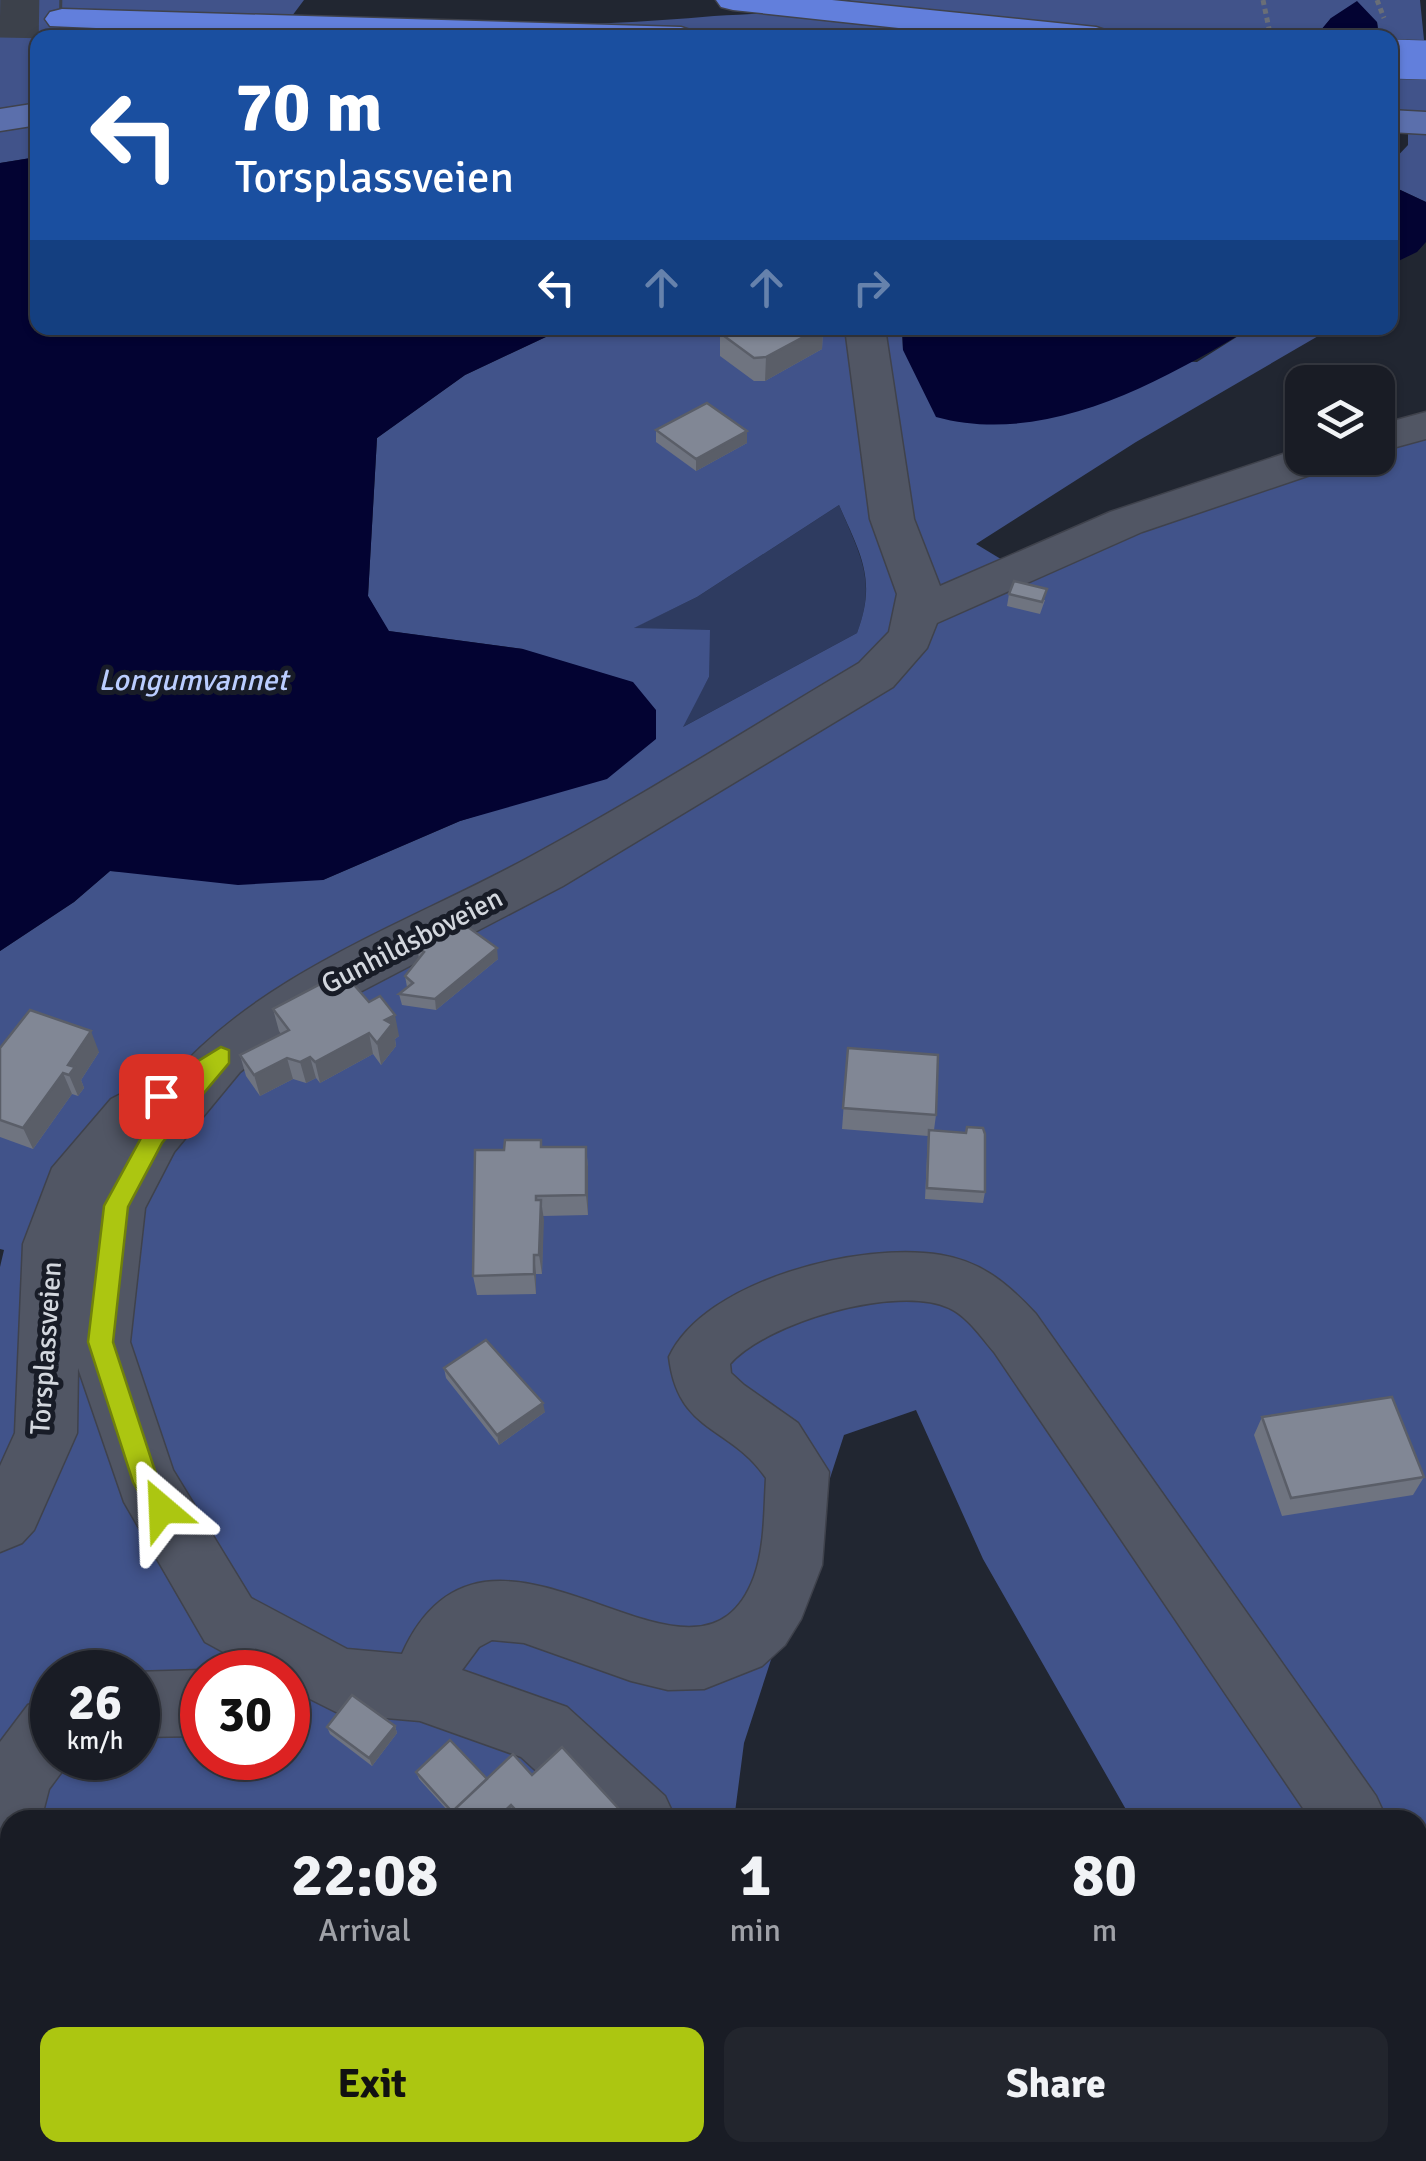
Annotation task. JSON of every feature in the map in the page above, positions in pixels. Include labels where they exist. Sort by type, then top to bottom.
[{"type":"highway","points":[[732,0],[1019,30]]},
{"type":"highway","points":[[62,20],[406,30]]},
{"type":"highway","points":[[1398,46],[1426,47]]},
{"type":"highway","points":[[1398,59],[1426,60]]},
{"type":"main road","points":[[0,111],[30,106]]},
{"type":"main road","points":[[1398,112],[1426,114]]},
{"type":"main road","points":[[0,120],[30,115]]},
{"type":"main road","points":[[1398,120],[1426,122]]},
{"type":"street","points":[[866,335],[892,519],[920,594],[916,614]]},
{"type":"street","points":[[1395,434],[1426,425]]},
{"type":"street","points":[[916,614],[1126,522],[1285,468]]},
{"type":"street","name":"Gunhildsboveien","points":[[270,1650],[228,1620],[146,1482],[100,1342],[116,1206],[154,1136],[221,1056],[293,1002],[544,872],[876,675],[910,637],[916,614]]},
{"type":"street","name":"Torsplassveien","points":[[0,1522],[12,1509],[46,1433],[52,1244],[72,1185],[131,1116],[221,1056]]},
{"type":"street","points":[[420,1688],[442,1642],[465,1618],[501,1606],[675,1662],[720,1656],[762,1628],[787,1576],[798,1472],[770,1435],[718,1403],[700,1382],[699,1357],[719,1334],[772,1306],[855,1282],[938,1279],[972,1290],[1015,1332],[1345,1810]]},
{"type":"street","name":"Gunhildsboveien","points":[[310,1673],[340,1681],[420,1688],[544,1731],[631,1810]]},
{"type":"street","points":[[9,1810],[20,1772],[30,1759]]},
{"type":"path","points":[[1263,0],[1270,30]]},
{"type":"shaded area","points":[[0,0],[304,0],[286,24],[447,27],[660,20],[801,10],[851,0],[1420,0],[1426,60],[1426,202],[1398,189],[1398,156],[1408,145],[1408,133],[1398,124],[1398,30],[1378,30],[1377,22],[1331,18],[1321,30],[30,30],[30,158],[0,163]]},
{"type":"shaded area","points":[[550,335],[902,335],[903,350],[1197,362],[1240,335],[1320,335],[1136,442],[976,544],[1014,567],[1204,485],[1285,462],[1285,475],[1395,475],[1395,442],[1426,436],[1426,1810],[1126,1810],[983,1559],[916,1410],[844,1435],[744,1743],[735,1810],[0,1810],[0,1267],[4,1250],[0,1249],[0,951],[74,902],[110,871],[323,880],[460,821],[532,798],[523,649],[388,631],[368,596],[377,438],[465,375]],"holes":[[[839,505],[864,568],[866,598],[857,633],[683,727],[709,677],[710,630],[634,628],[697,597]]]},
{"type":"shaded area","points":[[839,505],[866,582],[857,633],[681,728],[709,677],[631,629],[697,597]]},
{"type":"water","points":[[1357,1],[1377,22],[1378,30],[1321,30],[1331,18]]},
{"type":"water","name":"Longumvannet","points":[[30,158],[30,335],[550,335],[465,375],[377,438],[368,596],[389,631],[523,649],[633,682],[656,710],[656,739],[607,779],[460,821],[323,880],[238,885],[110,871],[74,902],[0,951],[0,163]]},
{"type":"water","points":[[1398,189],[1426,202],[1426,242],[1417,252],[1398,261]]},
{"type":"water","points":[[902,335],[1239,335],[1179,369],[1101,404],[1019,423],[977,424],[936,417],[903,350]]},
{"type":"building","points":[[723,335],[807,335],[766,357],[754,358]]},
{"type":"building","points":[[707,403],[747,431],[696,459],[656,430]]},
{"type":"building","points":[[1014,581],[1047,589],[1042,602],[1009,594]]},
{"type":"building","points":[[454,917],[497,948],[435,999],[399,994],[413,983],[405,976],[424,952],[417,947]]},
{"type":"building","points":[[332,978],[336,984],[348,978],[369,1002],[380,996],[395,1015],[385,1020],[392,1024],[377,1043],[369,1033],[315,1062],[310,1057],[300,1062],[287,1058],[254,1075],[240,1055],[289,1030],[273,1009]]},
{"type":"building","points":[[30,1010],[91,1031],[68,1065],[75,1067],[69,1075],[63,1073],[23,1128],[0,1120],[0,1048]]},
{"type":"building","points":[[848,1048],[938,1055],[936,1115],[843,1108]]},
{"type":"building","points":[[967,1127],[983,1128],[985,1134],[985,1192],[927,1188],[929,1130],[966,1133]]},
{"type":"building","points":[[505,1140],[541,1140],[541,1147],[586,1147],[586,1195],[536,1196],[536,1200],[541,1200],[539,1255],[534,1255],[534,1274],[473,1276],[475,1150],[504,1150]]},
{"type":"building","points":[[486,1340],[543,1403],[497,1435],[444,1368]]},
{"type":"building","points":[[1392,1397],[1424,1477],[1291,1498],[1262,1417]]},
{"type":"building","points":[[352,1695],[395,1726],[369,1758],[327,1727]]},
{"type":"building","points":[[450,1740],[487,1779],[456,1810],[450,1810],[416,1772]]},
{"type":"building","points":[[562,1747],[619,1809],[516,1810],[511,1805],[506,1810],[456,1808],[513,1754],[532,1775]]},
{"type":"tunnel","points":[[0,18],[62,19]]},
{"type":"route","points":[[161,1096],[221,1056],[154,1136],[116,1206],[100,1342],[146,1482],[162,1509]]}]
